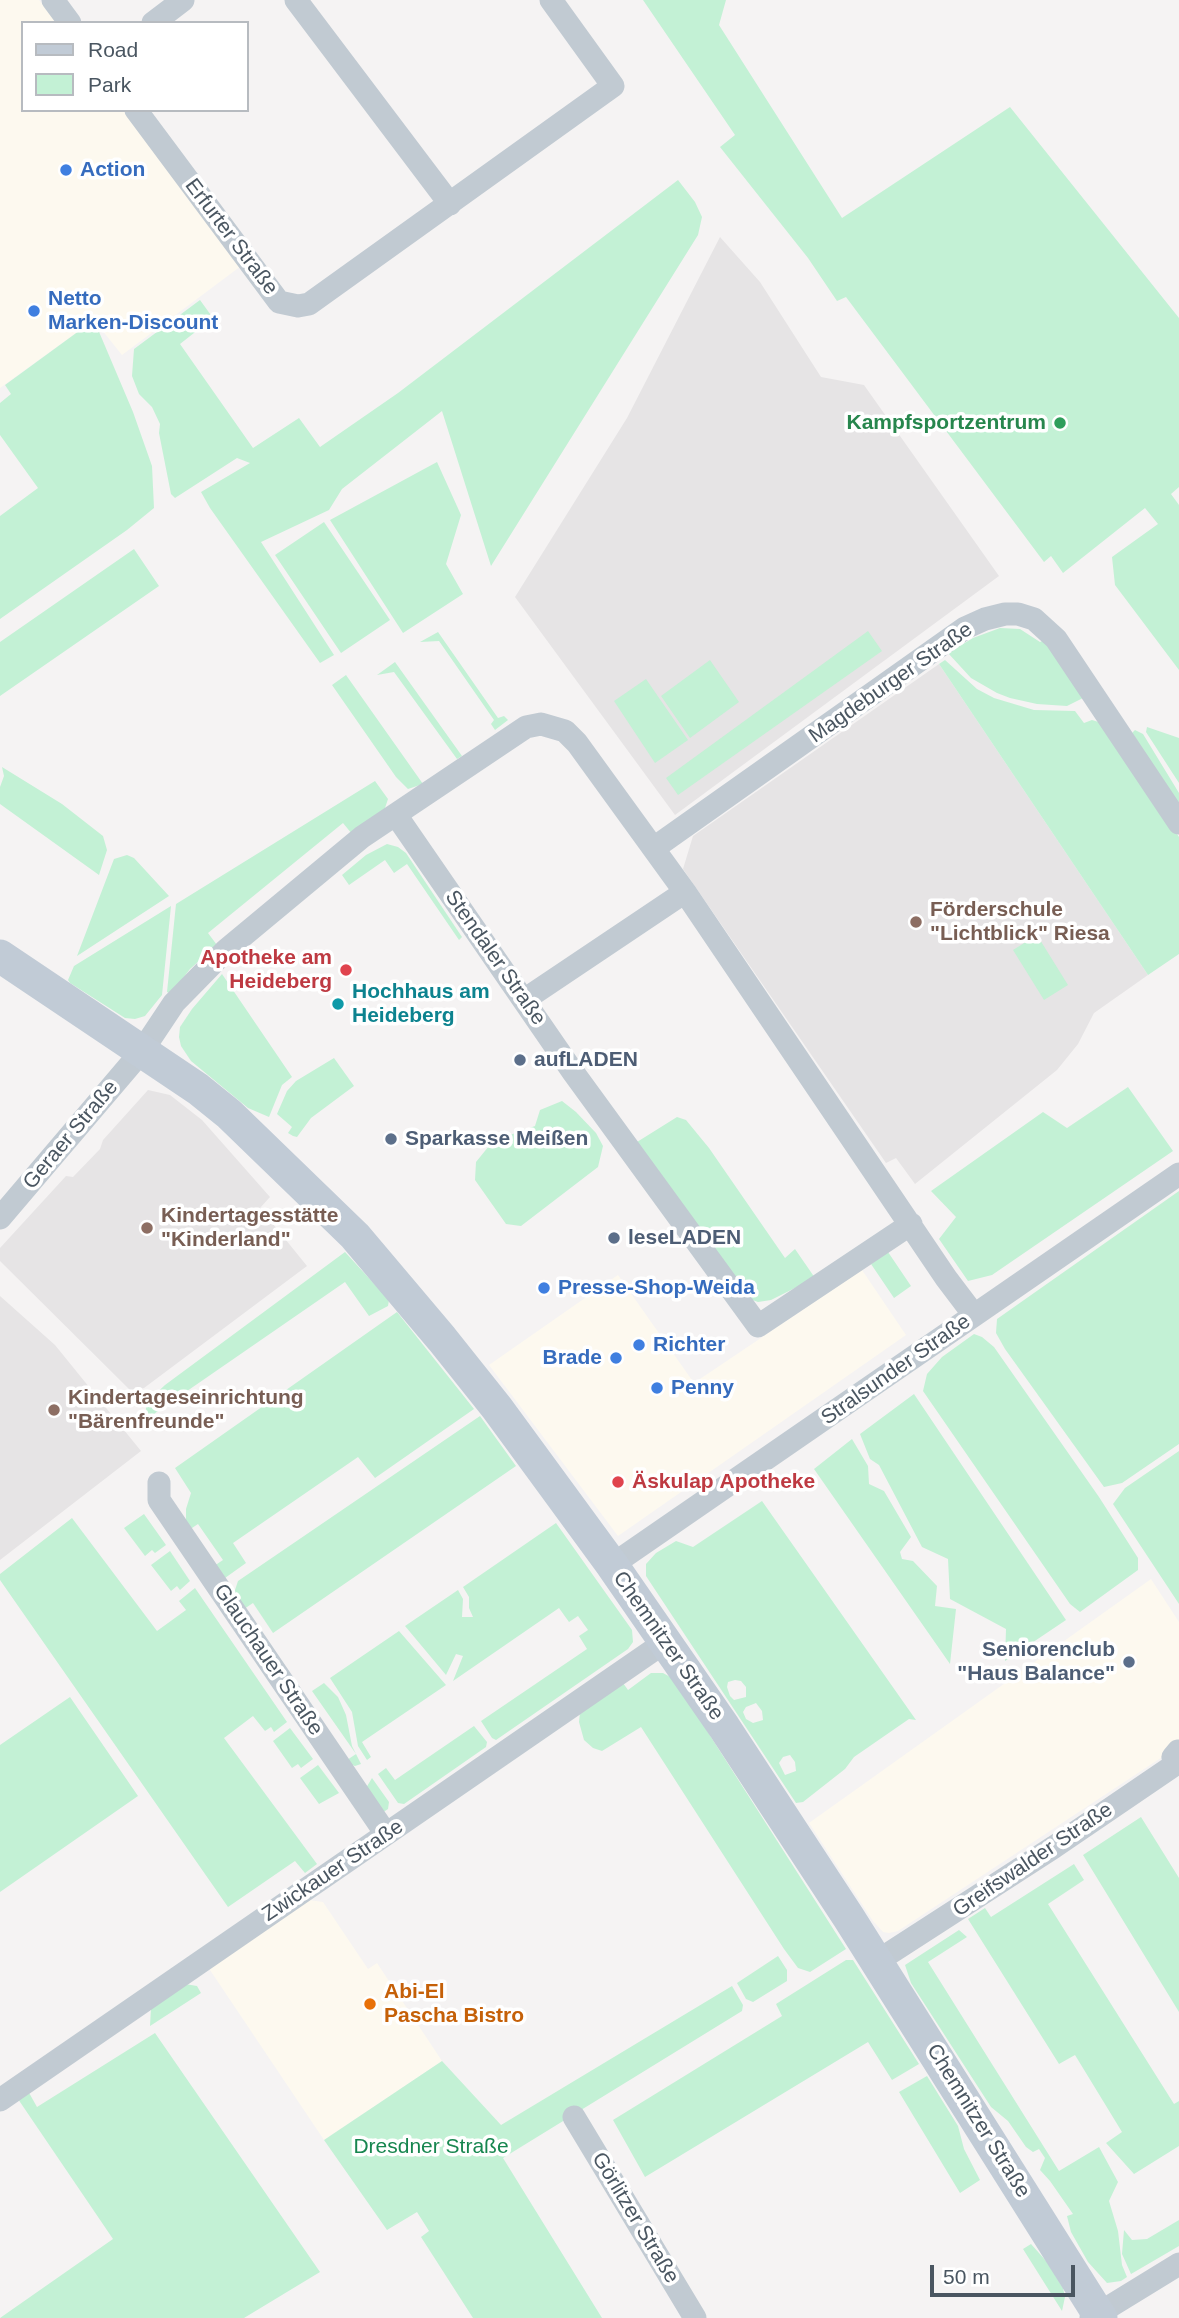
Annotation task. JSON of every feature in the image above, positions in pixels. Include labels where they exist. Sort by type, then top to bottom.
[{"type":"street","points":[[53,0],[69,21]]},
{"type":"street","points":[[156,21],[183,0]]},
{"type":"street","points":[[296,0],[450,204]]},
{"type":"street","name":"Erfurter Straße","points":[[137,112],[279,302],[298,306],[309,304],[613,86],[551,0]]},
{"type":"street","name":"Magdeburger Straße","points":[[654,848],[965,628],[1005,614],[1018,614],[1034,620],[1056,639],[1179,823]]},
{"type":"street","points":[[142,1051],[174,1003],[226,950],[337,857],[526,727],[541,724],[565,731],[577,743],[685,892],[946,1278],[974,1315]]},
{"type":"street","name":"Stendaler Straße","points":[[402,811],[573,1072],[758,1326],[911,1224]]},
{"type":"street","points":[[524,1000],[685,892]]},
{"type":"street","name":"Chemnitzer Straße","points":[[0,956],[198,1089],[229,1114],[355,1236],[408,1297],[492,1402],[666,1642],[790,1826],[1097,2317]]},
{"type":"street","name":"Geraer Straße","points":[[0,1218],[142,1051]]},
{"type":"street","name":"Stralsunder Straße","points":[[612,1565],[1179,1174]]},
{"type":"street","name":"Glauchauer Straße","points":[[159,1483],[159,1500],[386,1834]]},
{"type":"street","name":"Zwickauer Straße","points":[[0,2100],[666,1642]]},
{"type":"street","name":"Greifswalder Straße","points":[[876,1962],[1054,1847],[1175,1763],[1173,1757],[1178,1751]]},
{"type":"street","name":"Görlitzer Straße","points":[[574,2117],[695,2318]]},
{"type":"street","points":[[1097,2317],[1179,2264]]},
{"type":"shaded area","points":[[0,0],[39,0],[55,21],[21,21],[21,112],[125,112],[241,266],[122,355],[94,320],[0,388]]},
{"type":"shaded area","points":[[720,237],[760,282],[821,377],[864,385],[999,576],[675,815],[515,597],[627,418]]},
{"type":"shaded area","name":"Förderschule \"Lichtblick\" Riesa","points":[[939,664],[1148,975],[1094,1013],[1078,1044],[1057,1070],[915,1184],[896,1158],[886,1163],[683,869],[693,836]]},
{"type":"shaded area","name":"Kindertagesstätte \"Kinderland\"","points":[[148,1090],[170,1095],[202,1120],[270,1197],[260,1208],[307,1266],[144,1388],[131,1391],[0,1261],[0,1248],[66,1176],[73,1177],[100,1149],[103,1140]]},
{"type":"shaded area","points":[[862,1270],[906,1335],[618,1536],[489,1365],[618,1275],[694,1383]]},
{"type":"shaded area","name":"Kindertageseinrichtung \"Bärenfreunde\"","points":[[0,1296],[55,1345],[141,1451],[0,1560]]},
{"type":"shaded area","points":[[1151,1579],[1179,1622],[1179,1746],[898,1931],[883,1932],[809,1823]]},
{"type":"shaded area","points":[[309,1900],[323,1902],[368,1969],[377,1963],[442,2061],[324,2140],[208,1967]]},
{"type":"green space","name":"Kampfsportzentrum","points":[[643,0],[726,0],[719,25],[842,218],[1010,107],[1179,318],[1179,487],[1171,494],[1179,505],[1179,670],[1115,585],[1112,557],[1158,524],[1145,508],[1063,573],[1051,556],[1044,562],[846,297],[837,301],[808,258],[720,147],[735,135]]},
{"type":"green space","points":[[678,180],[695,202],[702,217],[698,235],[491,566],[442,411],[342,489],[329,510],[261,542],[334,655],[320,663],[201,492],[250,463],[237,458],[175,498],[171,494],[159,433],[160,424],[152,407],[139,394],[132,376],[134,349],[200,300],[213,318],[180,344],[253,448],[299,418],[320,447],[398,393]]},
{"type":"green space","points":[[94,320],[133,412],[152,466],[154,508],[0,619],[0,516],[38,488],[0,435],[0,403],[11,394],[5,385]]},
{"type":"green space","points":[[437,462],[461,515],[446,564],[463,594],[403,633],[330,520]]},
{"type":"green space","points":[[324,522],[390,620],[341,653],[275,555]]},
{"type":"green space","points":[[134,549],[159,586],[0,696],[0,642]]},
{"type":"green space","points":[[1000,628],[1020,629],[1040,642],[1046,639],[1087,696],[1067,706],[1037,704],[1010,698],[971,678],[948,653],[973,638]]},
{"type":"green space","points":[[868,631],[882,651],[678,795],[666,778]]},
{"type":"green space","points":[[438,632],[498,718],[504,716],[508,720],[495,730],[491,724],[494,720],[439,641],[420,642]]},
{"type":"green space","points":[[710,660],[739,702],[690,738],[661,696]]},
{"type":"green space","points":[[945,660],[977,689],[994,698],[1034,710],[1075,711],[1084,723],[1092,720],[1105,724],[1179,837],[1179,954],[1148,975],[939,664]]},
{"type":"green space","points":[[395,662],[462,756],[457,759],[394,672],[377,675]]},
{"type":"green space","points":[[346,675],[423,784],[408,789],[396,777],[332,685]]},
{"type":"green space","points":[[646,679],[688,740],[655,763],[614,701]]},
{"type":"green space","points":[[1147,727],[1179,738],[1179,783],[1146,732]]},
{"type":"green space","points":[[1135,730],[1143,734],[1179,793],[1179,811],[1130,735]]},
{"type":"green space","points":[[2,767],[62,804],[103,836],[107,850],[99,875],[0,804],[0,787],[4,776]]},
{"type":"green space","points":[[375,781],[388,799],[384,811],[352,834],[343,823],[208,933],[217,945],[190,969],[171,994],[167,992],[176,904]]},
{"type":"green space","points":[[387,844],[406,853],[462,937],[459,940],[407,864],[394,873],[385,860],[349,885],[342,875],[366,855]]},
{"type":"green space","points":[[127,855],[134,858],[169,896],[77,956],[114,859]]},
{"type":"green space","points":[[171,906],[162,995],[145,1016],[125,1018],[70,983],[68,980],[74,966]]},
{"type":"green space","points":[[1037,935],[1068,985],[1044,1000],[1013,950]]},
{"type":"green space","points":[[222,974],[292,1077],[282,1085],[269,1117],[248,1108],[191,1061],[181,1046],[180,1027]]},
{"type":"green space","points":[[334,1058],[354,1086],[311,1118],[297,1137],[293,1136],[288,1133],[292,1127],[277,1114],[287,1091],[296,1081]]},
{"type":"green space","points":[[1128,1087],[1173,1151],[992,1275],[968,1281],[939,1239],[956,1217],[931,1191],[1043,1112],[1067,1128]]},
{"type":"green space","points":[[562,1101],[596,1133],[603,1146],[598,1167],[521,1226],[506,1224],[475,1180],[476,1162],[493,1141],[535,1126],[540,1110]]},
{"type":"green space","points":[[677,1117],[686,1120],[709,1148],[785,1258],[795,1249],[815,1278],[771,1300],[758,1302],[747,1298],[637,1142]]},
{"type":"green space","points":[[1179,1191],[1179,1444],[1122,1483],[1104,1487],[1005,1349],[996,1333],[997,1319]]},
{"type":"green space","points":[[345,1252],[389,1300],[388,1306],[369,1316],[345,1282],[148,1418],[145,1404],[165,1385]]},
{"type":"green space","points":[[888,1252],[911,1286],[894,1298],[871,1264]]},
{"type":"green space","points":[[397,1312],[474,1409],[375,1478],[358,1457],[233,1543],[246,1563],[225,1578],[211,1568],[223,1560],[198,1524],[186,1532],[186,1509],[191,1493],[175,1468]]},
{"type":"green space","points":[[974,1334],[994,1347],[1099,1497],[1138,1558],[1138,1570],[1080,1612],[1070,1604],[923,1391],[927,1374],[942,1357]]},
{"type":"green space","points":[[914,1394],[1066,1620],[1005,1661],[1006,1629],[950,1599],[948,1559],[922,1547],[879,1465],[870,1459],[860,1434]]},
{"type":"green space","points":[[480,1416],[516,1466],[273,1633],[253,1603],[241,1611],[233,1596],[238,1581]]},
{"type":"green space","points":[[852,1439],[868,1466],[869,1484],[884,1491],[911,1537],[900,1552],[902,1559],[913,1561],[937,1586],[935,1606],[956,1609],[950,1664],[814,1469]]},
{"type":"green space","points":[[1179,1451],[1179,1604],[1113,1504],[1125,1488]]},
{"type":"green space","points":[[762,1501],[916,1720],[909,1719],[854,1757],[845,1769],[803,1802],[796,1803],[646,1576],[646,1564],[656,1553],[676,1541],[693,1547]],"holes":[[[741,1681],[746,1687],[746,1697],[734,1700],[730,1696],[728,1682]],[[756,1703],[762,1711],[763,1720],[753,1723],[746,1719],[743,1712],[746,1707]],[[790,1755],[795,1762],[796,1771],[785,1775],[779,1763],[783,1757]]]},
{"type":"green space","points":[[144,1514],[166,1545],[145,1556],[124,1528]]},
{"type":"green space","points":[[72,1518],[157,1631],[186,1610],[179,1601],[195,1588],[287,1722],[274,1732],[271,1727],[265,1731],[253,1716],[224,1738],[317,1864],[305,1873],[295,1861],[228,1907],[0,1580],[0,1574]]},
{"type":"green space","points":[[556,1523],[632,1630],[633,1642],[628,1649],[496,1740],[481,1721],[587,1649],[579,1636],[588,1630],[578,1616],[569,1622],[559,1608],[453,1681],[463,1656],[456,1654],[446,1675],[405,1626],[458,1590],[463,1599],[462,1617],[473,1617],[469,1608],[469,1597],[463,1587]]},
{"type":"green space","points":[[170,1551],[190,1581],[180,1590],[177,1586],[171,1591],[151,1565]]},
{"type":"green space","points":[[399,1631],[446,1685],[362,1742],[371,1757],[367,1760],[358,1746],[352,1712],[330,1678]]},
{"type":"green space","points":[[651,1673],[663,1673],[674,1679],[846,1949],[810,1972],[798,1968],[784,1949],[641,1727],[602,1751],[593,1748],[584,1740],[579,1722],[580,1712],[623,1683],[628,1690]]},
{"type":"green space","points":[[324,1683],[338,1697],[346,1715],[356,1754],[312,1691]]},
{"type":"green space","points":[[70,1697],[138,1796],[0,1892],[0,1745]]},
{"type":"green space","points":[[474,1726],[487,1742],[486,1747],[404,1804],[398,1803],[378,1774],[386,1768],[395,1780]]},
{"type":"green space","points":[[290,1728],[313,1759],[301,1768],[298,1764],[292,1768],[273,1741]]},
{"type":"green space","points":[[356,1754],[361,1764],[355,1766],[344,1762]]},
{"type":"green space","points":[[318,1765],[339,1793],[319,1804],[300,1778]]},
{"type":"green space","points":[[372,1778],[389,1802],[388,1809],[382,1813],[366,1788]]},
{"type":"green space","points":[[1141,1817],[1179,1878],[1179,2012],[1083,1855]]},
{"type":"green space","points":[[1074,1864],[1084,1880],[1048,1904],[1174,2104],[1179,2101],[1179,2146],[1134,2174],[1106,2143],[1122,2132],[1075,2055],[1059,2064],[968,1919],[985,1908],[991,1917]]},
{"type":"green space","points":[[959,1930],[967,1937],[928,1962],[1059,2171],[1099,2147],[1118,2182],[1109,2201],[1127,2277],[1121,2281],[1107,2283],[1088,2262],[1071,2232],[1067,2216],[1073,2214],[1040,2170],[1045,2158],[1039,2149],[1033,2152],[1026,2147],[1008,2121],[991,2107],[911,1983],[905,1965]]},
{"type":"green space","points":[[778,1956],[787,1970],[787,1981],[753,2002],[746,1999],[737,1983]]},
{"type":"green space","points":[[846,1960],[853,1960],[919,2064],[892,2080],[868,2042],[645,2177],[613,2120],[782,2016],[776,2004]]},
{"type":"green space","points":[[185,1984],[197,1986],[201,1993],[150,2026],[151,2008]]},
{"type":"green space","name":"Dresdner Straße","points":[[732,1986],[743,2005],[742,2011],[503,2158],[602,2318],[473,2318],[421,2237],[429,2231],[417,2212],[387,2230],[324,2140],[442,2061],[501,2125]]},
{"type":"green space","points":[[155,2033],[320,2272],[244,2318],[0,2318],[113,2239],[18,2099],[28,2091],[37,2107]]},
{"type":"green space","points":[[927,2076],[958,2126],[964,2149],[980,2180],[960,2193],[899,2092]]},
{"type":"green space","points":[[1179,2220],[1179,2246],[1131,2274],[1122,2254],[1124,2230],[1132,2240],[1147,2239]]},
{"type":"green space","points":[[1031,2244],[1047,2262],[1063,2288],[1065,2297],[1062,2311],[1023,2249]]},
{"type":"place","name":"Action","points":[[66,170]]},
{"type":"place","name":"Netto Marken-Discount","points":[[34,311]]},
{"type":"place","name":"Kampfsportzentrum","points":[[1060,423]]},
{"type":"place","name":"Förderschule \"Lichtblick\" Riesa","points":[[916,922]]},
{"type":"place","name":"Apotheke am Heideberg","points":[[346,970]]},
{"type":"place","name":"Hochhaus am Heideberg","points":[[338,1004]]},
{"type":"place","name":"aufLADEN","points":[[520,1060]]},
{"type":"place","name":"Sparkasse Meißen","points":[[391,1139]]},
{"type":"place","name":"Kindertagesstätte \"Kinderland\"","points":[[147,1228]]},
{"type":"place","name":"leseLADEN","points":[[614,1238]]},
{"type":"place","name":"Presse-Shop-Weida","points":[[544,1288]]},
{"type":"place","name":"Richter","points":[[639,1345]]},
{"type":"place","name":"Brade","points":[[616,1358]]},
{"type":"place","name":"Penny","points":[[657,1388]]},
{"type":"place","name":"Kindertageseinrichtung \"Bärenfreunde\"","points":[[54,1410]]},
{"type":"place","name":"Äskulap Apotheke","points":[[618,1482]]},
{"type":"place","name":"Seniorenclub \"Haus Balance\"","points":[[1129,1662]]},
{"type":"place","name":"Abi-El Pascha Bistro","points":[[370,2004]]}]
